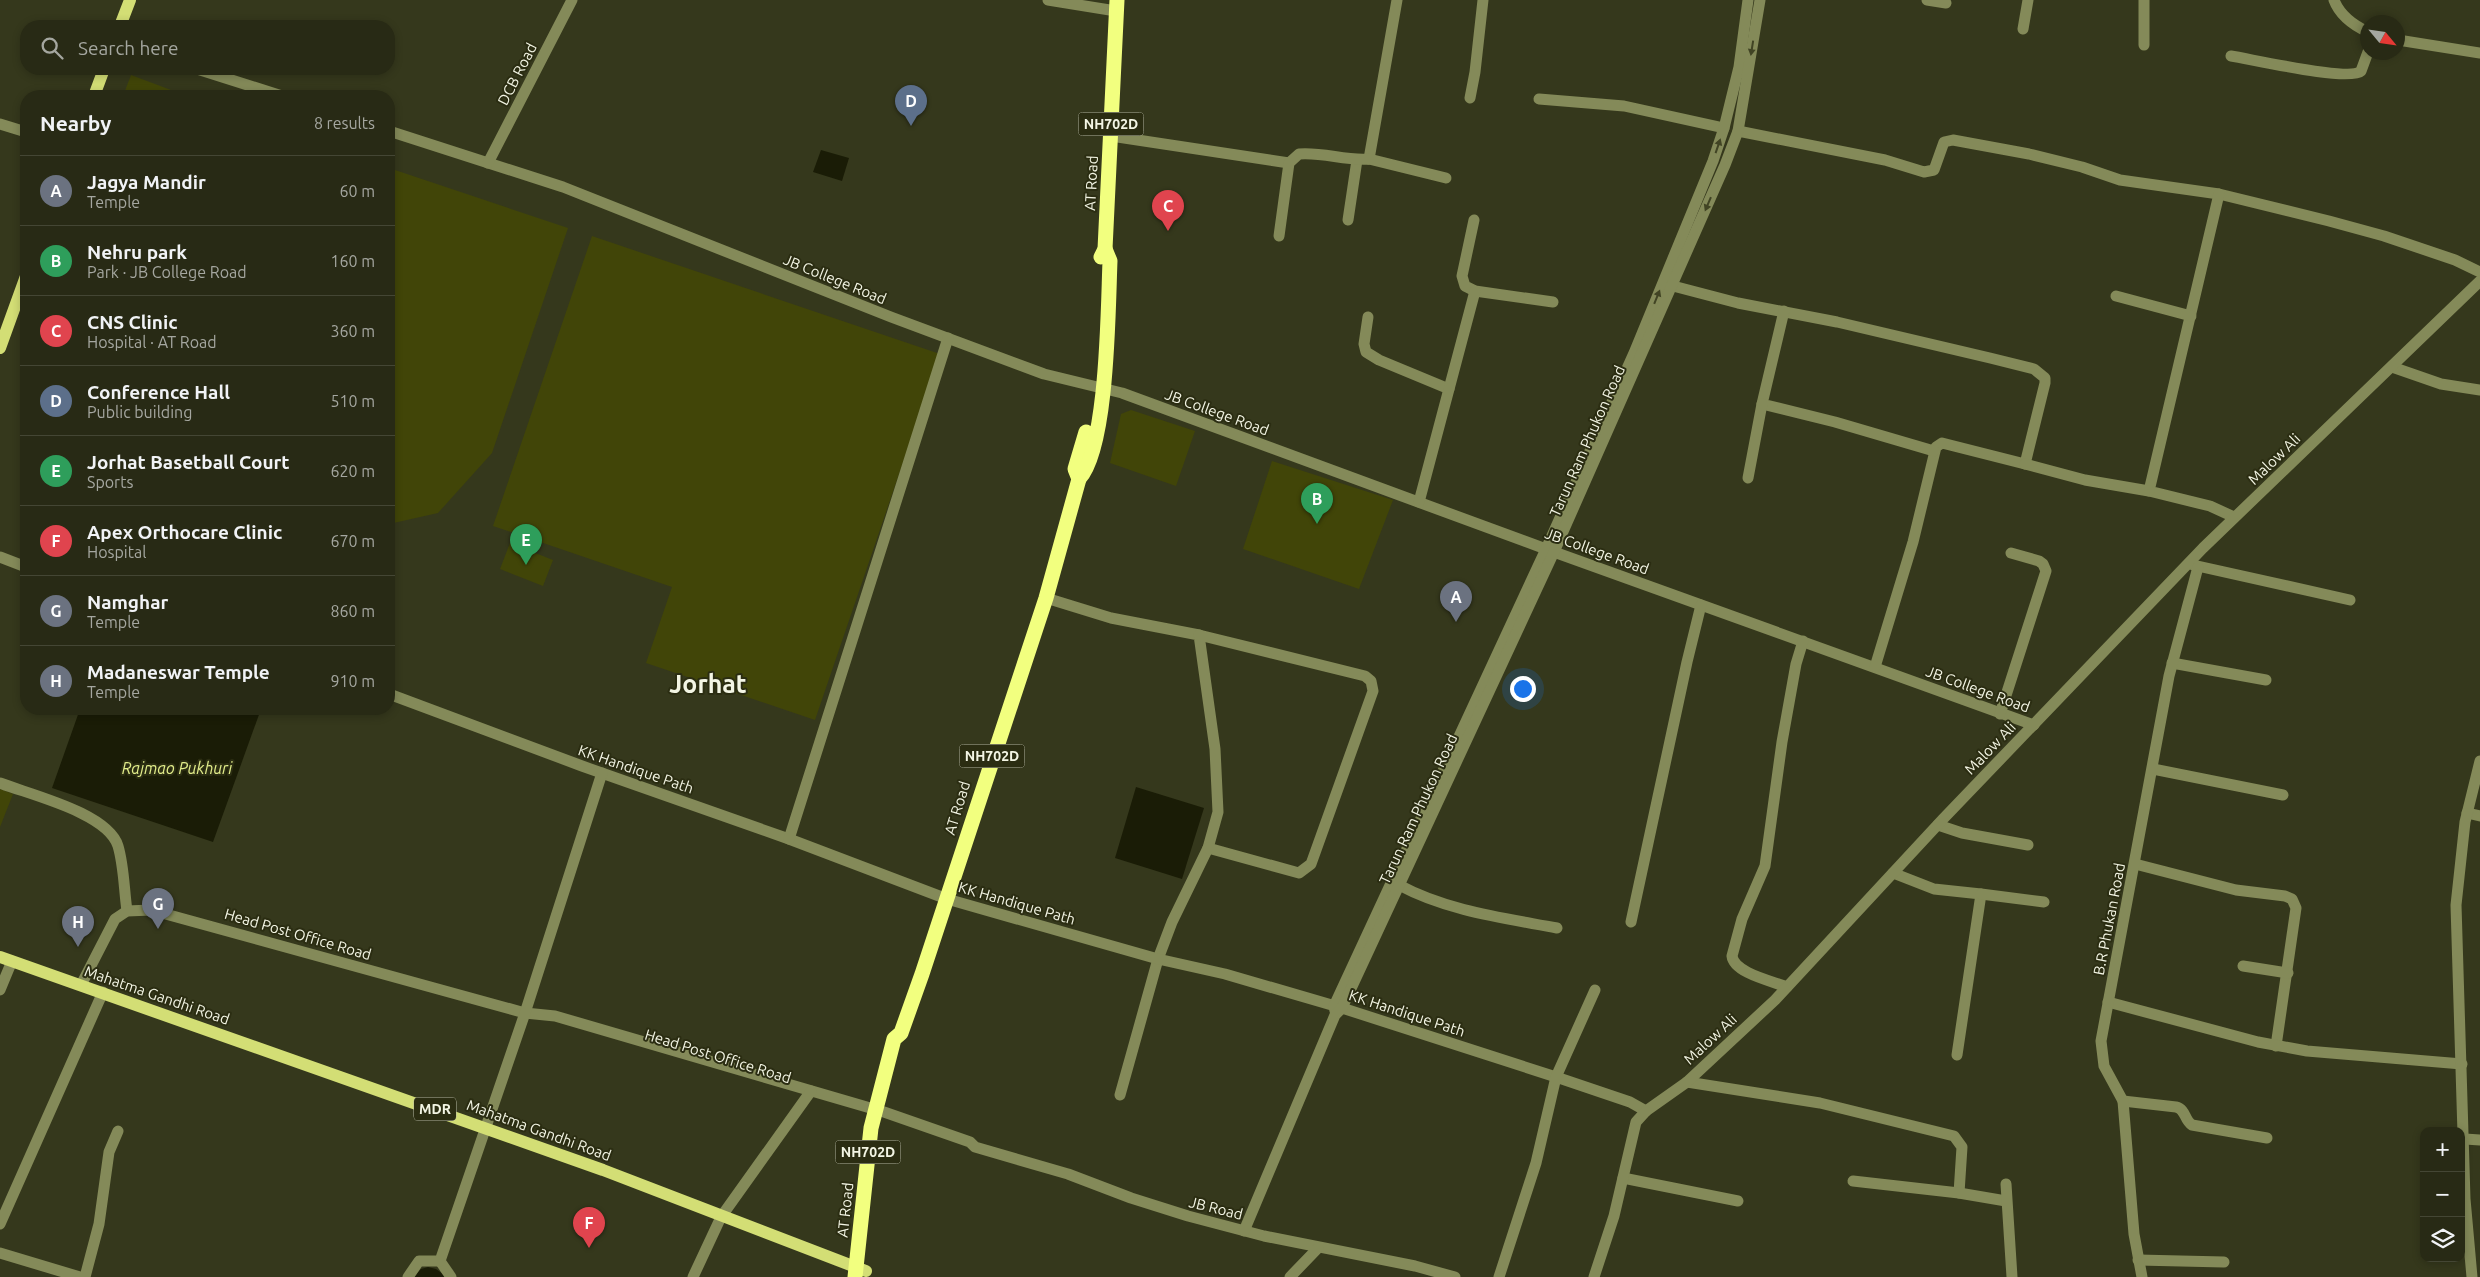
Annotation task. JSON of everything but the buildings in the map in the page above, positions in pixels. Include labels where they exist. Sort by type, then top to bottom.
[{"type":"highway","name":"AT Road","points":[[861,1273],[879,1114],[894,1039],[901,1033],[1046,598],[1079,479],[1075,469],[1099,388],[1100,261],[1105,249],[1117,5]]},
{"type":"main road","points":[[122,20],[130,0]]},
{"type":"main road","points":[[96,90],[102,75]]},
{"type":"main road","points":[[0,348],[20,293]]},
{"type":"main road","name":"Mahatma Gandhi Road","points":[[6,959],[603,1170],[861,1273]]},
{"type":"street","name":"DCB Road","points":[[488,163],[572,0]]},
{"type":"street","points":[[1048,0],[1117,5]]},
{"type":"street","points":[[1370,160],[1396,0]]},
{"type":"street","points":[[1470,98],[1475,72],[1483,0]]},
{"type":"street","name":"Tarun Ram Phukon Road","points":[[1337,1010],[1399,885],[1550,551],[1713,161],[1724,128],[1739,67],[1748,0]]},
{"type":"street","name":"Tarun Ram Phukon Road","points":[[1244,1231],[1337,1010],[1673,286],[1725,165],[1738,131],[1760,0]]},
{"type":"street","points":[[1927,0],[1946,3]]},
{"type":"street","points":[[2023,29],[2028,0]]},
{"type":"street","points":[[2144,0],[2144,44]]},
{"type":"street","points":[[2334,0],[2343,16],[2360,28]]},
{"type":"street","points":[[2405,41],[2480,53]]},
{"type":"street","points":[[2230,56],[2329,74],[2352,76],[2361,71],[2365,60]]},
{"type":"street","points":[[216,75],[263,90]]},
{"type":"street","points":[[1539,99],[1624,106],[1724,128]]},
{"type":"street","points":[[0,124],[20,130]]},
{"type":"street","points":[[1738,131],[1858,154],[1924,172],[1934,170],[1944,142],[1953,140],[2029,154],[2082,167],[2120,180],[2219,194],[2384,236],[2455,260],[2480,272]]},
{"type":"street","name":"JB College Road","points":[[395,133],[563,187],[1044,374],[1122,393],[1550,551],[2034,725]]},
{"type":"street","points":[[1111,136],[1289,164]]},
{"type":"street","points":[[1279,236],[1289,164],[1299,154],[1318,153],[1357,160],[1370,160],[1446,178]]},
{"type":"street","points":[[1348,220],[1357,160]]},
{"type":"street","points":[[2149,491],[2219,194]]},
{"type":"street","points":[[1474,220],[1462,282],[1475,291],[1553,302]]},
{"type":"street","name":"Malow Ali","points":[[1594,1277],[1614,1216],[1636,1122],[1646,1111],[1687,1082],[1787,987],[2034,725],[2193,565],[2234,517],[2480,281]]},
{"type":"street","points":[[1673,286],[1738,303],[1784,311],[1915,340],[2038,371],[2045,378],[2046,383],[2025,464]]},
{"type":"street","points":[[1419,502],[1475,291]]},
{"type":"street","points":[[2116,296],[2191,316]]},
{"type":"street","points":[[1748,478],[1762,404],[1784,311]]},
{"type":"street","points":[[1368,318],[1364,344],[1366,352],[1379,360],[1449,389]]},
{"type":"street","points":[[789,839],[948,338]]},
{"type":"street","points":[[2392,367],[2441,384],[2480,390]]},
{"type":"street","points":[[1762,404],[1835,422],[1934,451]]},
{"type":"street","points":[[1875,667],[1913,542],[1934,451],[1942,443],[2085,480],[2149,491],[2210,506],[2234,517]]},
{"type":"street","points":[[2000,714],[2046,571],[2043,564],[2039,561],[2011,553]]},
{"type":"street","points":[[0,557],[20,565]]},
{"type":"street","points":[[2193,565],[2350,600]]},
{"type":"street","name":"B.R Phukan Road","points":[[2142,1277],[2138,1260],[2123,1101],[2104,1066],[2101,1041],[2172,663],[2193,565]]},
{"type":"street","points":[[1046,598],[1111,618],[1199,635],[1365,676],[1371,682],[1373,692],[1311,864],[1307,869],[1299,873],[1208,848]]},
{"type":"street","points":[[1631,922],[1701,605]]},
{"type":"street","points":[[1120,1094],[1158,959],[1172,922],[1208,848],[1218,812],[1215,749],[1199,635]]},
{"type":"street","points":[[1787,987],[1740,969],[1733,961],[1732,956],[1742,918],[1765,866],[1784,733],[1796,664],[1803,641]]},
{"type":"street","points":[[2172,663],[2266,680]]},
{"type":"street","name":"KK Handique Path","points":[[395,696],[947,898],[1158,959],[1225,974],[1556,1077],[1630,1102],[1646,1111]]},
{"type":"street","points":[[2465,1127],[2456,905],[2467,813],[2480,762]]},
{"type":"street","points":[[2153,769],[2283,795]]},
{"type":"street","points":[[440,1261],[525,1013],[602,773]]},
{"type":"street","points":[[0,783],[85,814],[106,828],[118,846],[127,910],[110,926],[81,985]]},
{"type":"street","points":[[2467,813],[2480,816]]},
{"type":"street","points":[[1938,825],[1962,833],[2028,845]]},
{"type":"street","points":[[2135,864],[2236,890],[2285,896],[2292,899],[2296,908],[2276,1046]]},
{"type":"street","points":[[1893,873],[1934,889],[2044,902]]},
{"type":"street","points":[[1399,885],[1418,895],[1480,914],[1557,928]]},
{"type":"street","points":[[1957,1055],[1981,894]]},
{"type":"street","name":"Head Post Office Road","points":[[127,910],[141,909],[177,916],[525,1013],[546,1017],[555,1016],[879,1114]]},
{"type":"street","points":[[0,990],[6,959]]},
{"type":"street","points":[[2243,966],[2288,973]]},
{"type":"street","points":[[1499,1277],[1536,1163],[1556,1077],[1595,990]]},
{"type":"street","points":[[0,1224],[103,992]]},
{"type":"street","points":[[2108,1002],[2276,1046],[2307,1051],[2462,1064]]},
{"type":"street","points":[[1687,1082],[1820,1103],[1954,1136],[1962,1146],[1959,1193]]},
{"type":"street","points":[[693,1277],[721,1217],[808,1094]]},
{"type":"street","points":[[2123,1101],[2176,1107],[2182,1110],[2188,1122],[2192,1125],[2267,1138]]},
{"type":"street","name":"JB Road","points":[[879,1114],[1068,1174],[1160,1208],[1244,1231],[1318,1248],[1415,1266],[1455,1277]]},
{"type":"street","points":[[85,1277],[99,1224],[108,1152],[118,1130]]},
{"type":"street","points":[[2472,1277],[2466,1199],[2465,1139],[2480,1140]]},
{"type":"street","points":[[1623,1178],[1738,1201]]},
{"type":"street","points":[[1853,1182],[1959,1193],[2006,1201]]},
{"type":"street","points":[[2006,1184],[2012,1277]]},
{"type":"street","points":[[1290,1277],[1318,1248]]},
{"type":"street","points":[[0,1253],[80,1277]]},
{"type":"street","points":[[2138,1260],[2224,1262]]},
{"type":"street","points":[[408,1277],[420,1261],[440,1261]]},
{"type":"street","points":[[440,1261],[450,1277]]},
{"type":"shaded area","points":[[131,75],[171,90],[125,90]]},
{"type":"shaded area","points":[[395,170],[568,228],[492,453],[438,513],[395,523]]},
{"type":"shaded area","points":[[592,236],[940,354],[815,720],[646,663],[672,587],[493,526]]},
{"type":"shaded area","points":[[1131,410],[1195,431],[1176,486],[1110,463],[1121,414]]},
{"type":"shaded area","points":[[1272,461],[1393,500],[1359,589],[1243,549]]},
{"type":"shaded area","points":[[510,543],[553,560],[543,586],[500,569]]},
{"type":"shaded area","points":[[0,789],[13,794],[0,827]]},
{"type":"water","points":[[821,150],[849,158],[842,181],[813,172]]},
{"type":"water","name":"Rajmao Pukhuri","points":[[78,715],[259,715],[213,842],[52,788]]},
{"type":"water","points":[[1136,787],[1204,808],[1182,879],[1115,858]]},
{"type":"water","points":[[428,1267],[436,1269],[447,1277],[413,1277],[421,1269]]},
{"type":"place","name":"Conference Hall","points":[[911,126]]},
{"type":"place","name":"CNS Clinic","points":[[1168,231]]},
{"type":"place","name":"Nehru park","points":[[1317,524]]},
{"type":"place","name":"Jorhat Basetball Court","points":[[526,565]]},
{"type":"place","name":"Jagya Mandir","points":[[1456,622]]},
{"type":"place","name":"Namghar","points":[[158,929]]},
{"type":"place","name":"Madaneswar Temple","points":[[78,947]]},
{"type":"place","name":"Apex Orthocare Clinic","points":[[589,1248]]},
{"type":"district","name":"Jorhat","points":[[708,684]]}]
